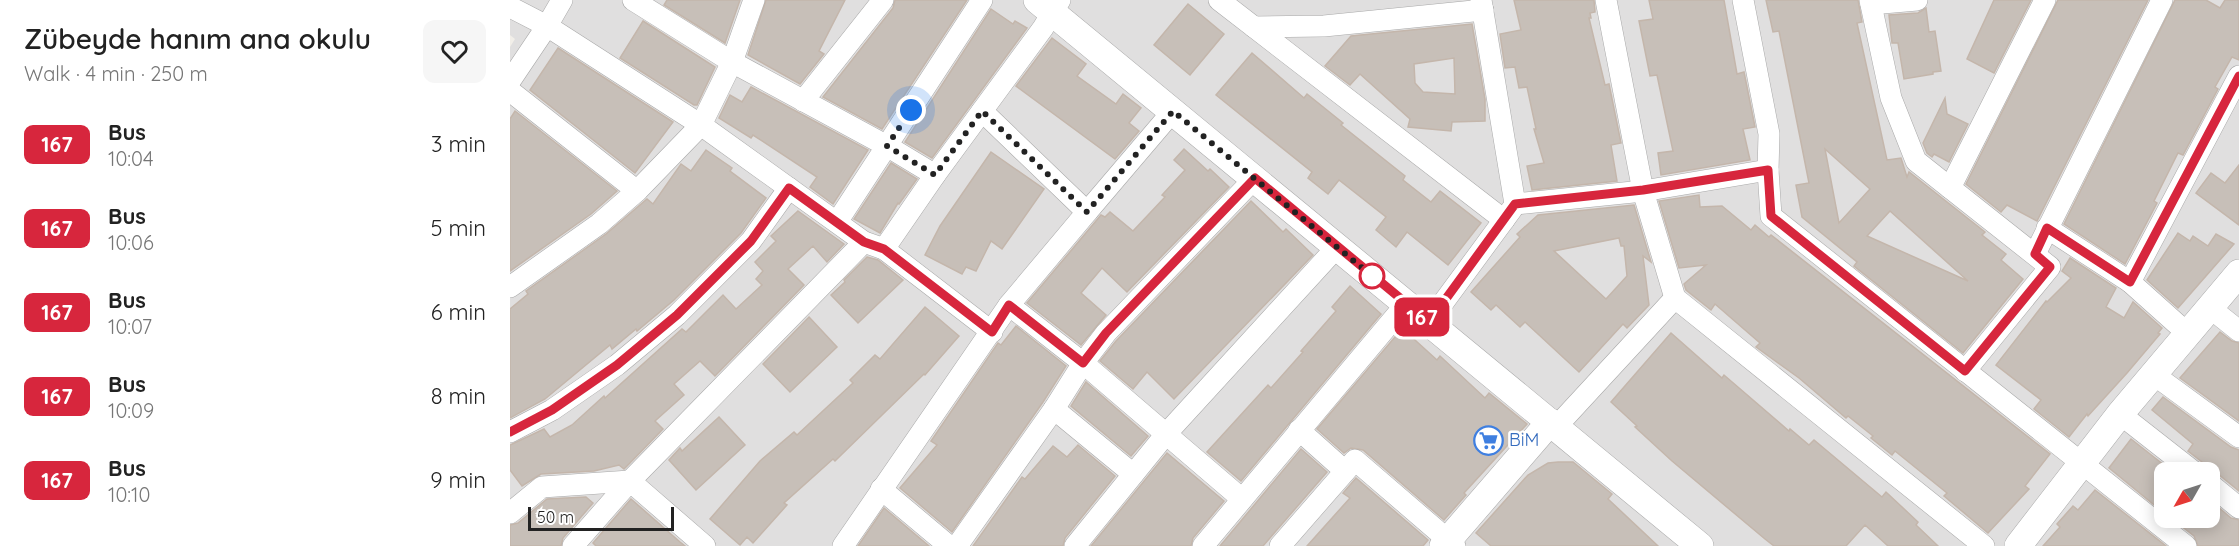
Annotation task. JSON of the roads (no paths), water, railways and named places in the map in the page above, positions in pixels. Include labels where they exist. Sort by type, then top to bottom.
[{"type":"street","points":[[510,81],[547,26],[561,0]]},
{"type":"street","points":[[633,0],[732,62],[887,146],[935,175]]},
{"type":"street","points":[[510,287],[599,224],[637,192],[701,125],[732,62],[754,0]]},
{"type":"street","points":[[803,100],[883,0]]},
{"type":"street","points":[[837,222],[982,0]]},
{"type":"street","points":[[1219,0],[1510,212],[1768,170]]},
{"type":"street","points":[[1606,0],[1643,190],[1675,298],[1984,546]]},
{"type":"street","points":[[1743,0],[1769,134],[1768,170],[1771,216],[2082,461],[2186,546]]},
{"type":"street","points":[[1917,0],[1871,2],[1891,98],[1916,161],[2050,267],[1965,371]]},
{"type":"street","points":[[1950,188],[2044,0]]},
{"type":"street","points":[[2035,254],[2162,0]]},
{"type":"street","points":[[884,249],[935,175],[1043,28],[1049,4],[1173,111],[1700,546]]},
{"type":"street","points":[[1254,27],[1324,26],[1482,5],[1510,212],[1429,322]]},
{"type":"street","points":[[510,7],[547,26],[701,125],[864,242],[884,249],[992,332]]},
{"type":"street","points":[[2130,282],[2238,81]]},
{"type":"street","points":[[510,90],[637,192]]},
{"type":"street","points":[[982,111],[1087,212]]},
{"type":"street","points":[[843,546],[1009,305],[1173,111]]},
{"type":"street","points":[[957,546],[1106,333],[1255,178]]},
{"type":"street","points":[[510,432],[552,410],[608,371],[677,315],[751,241],[789,188]]},
{"type":"street","points":[[2047,228],[2130,282],[2187,333]]},
{"type":"street","points":[[573,546],[630,481],[864,242]]},
{"type":"street","points":[[1075,546],[1166,434],[1337,247]]},
{"type":"street","points":[[2018,546],[2120,414],[2239,274]]},
{"type":"street","points":[[1280,546],[1355,460],[1449,544],[1553,424],[1675,298]]},
{"type":"street","points":[[1203,546],[1406,304]]},
{"type":"street","points":[[1009,305],[1083,363],[1242,499]]},
{"type":"street","points":[[2209,307],[2239,331]]},
{"type":"street","points":[[2153,374],[2239,437]]},
{"type":"street","points":[[1054,409],[1133,474]]},
{"type":"street","points":[[2120,414],[2181,462]]},
{"type":"street","points":[[1299,430],[1345,471]]},
{"type":"street","points":[[510,513],[542,487],[630,481],[705,546]]},
{"type":"street","points":[[881,489],[949,546]]},
{"type":"street","points":[[2220,492],[2239,508]]},
{"type":"place","name":"BiM","points":[[1488,440]]}]
